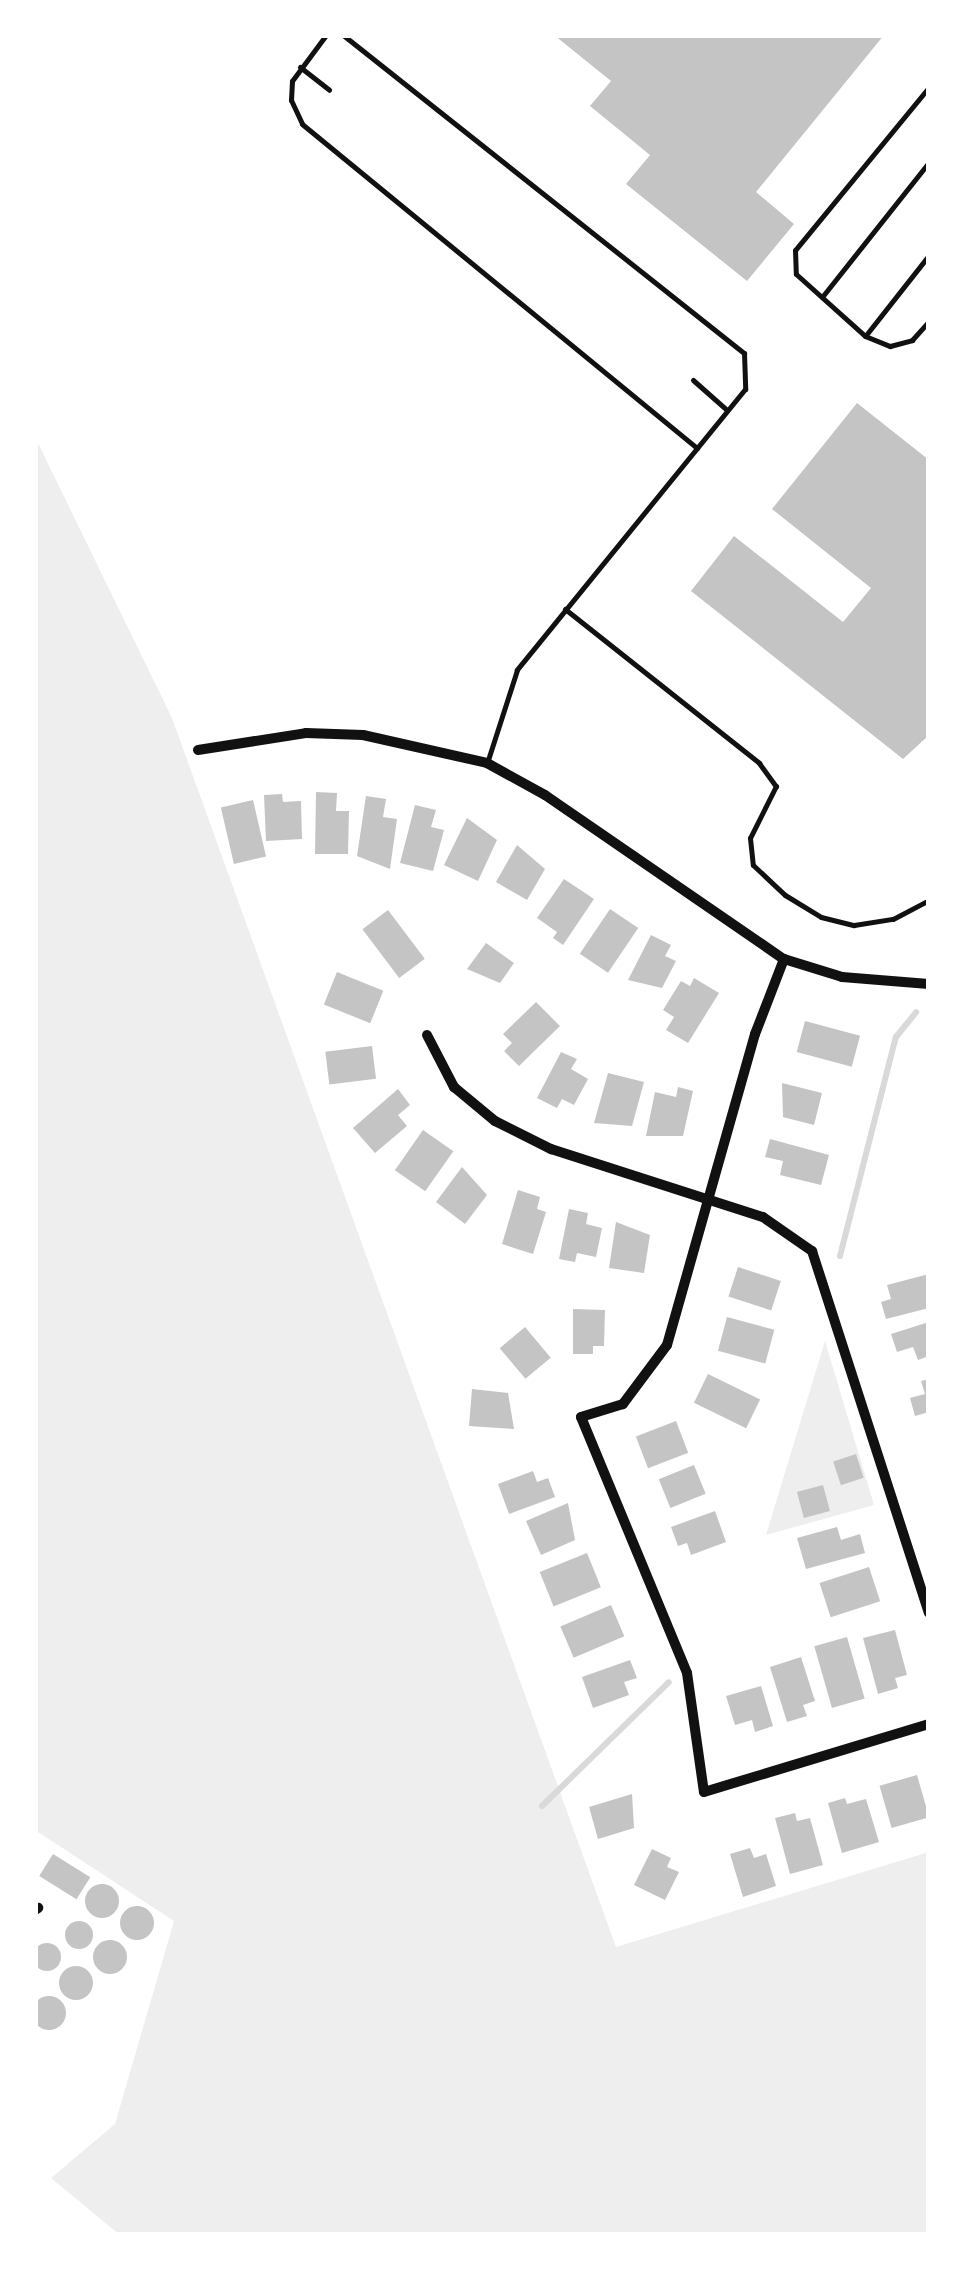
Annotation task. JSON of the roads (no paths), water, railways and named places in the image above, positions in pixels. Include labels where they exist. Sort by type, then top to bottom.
[{"type":"street","points":[[198,750],[306,732],[363,735],[487,763],[545,795],[784,959],[842,977],[929,984]]},
{"type":"street","points":[[784,959],[755,1034],[711,1200],[659,1363],[624,1404],[581,1416],[688,1673],[704,1792],[929,1724]]},
{"type":"street","points":[[427,1035],[454,1087],[495,1121],[550,1149],[764,1217],[812,1251],[929,1612]]},
{"type":"lane","points":[[326,35],[300,66],[291,100],[302,124],[696,448]]},
{"type":"lane","points":[[343,35],[744,353],[745,389],[517,670],[487,763]]},
{"type":"lane","points":[[300,66],[329,90]]},
{"type":"lane","points":[[929,87],[795,250],[796,274],[866,336],[890,346],[912,340],[929,321]]},
{"type":"lane","points":[[822,298],[929,162]]},
{"type":"lane","points":[[866,336],[929,255]]},
{"type":"lane","points":[[693,380],[728,410]]},
{"type":"lane","points":[[565,609],[760,763],[776,786],[750,838],[753,865],[785,894],[821,917],[854,926],[893,920],[929,900]]},
{"type":"waterway","points":[[840,1256],[896,1037],[916,1012]]},
{"type":"waterway","points":[[542,1806],[669,1682]]}]
